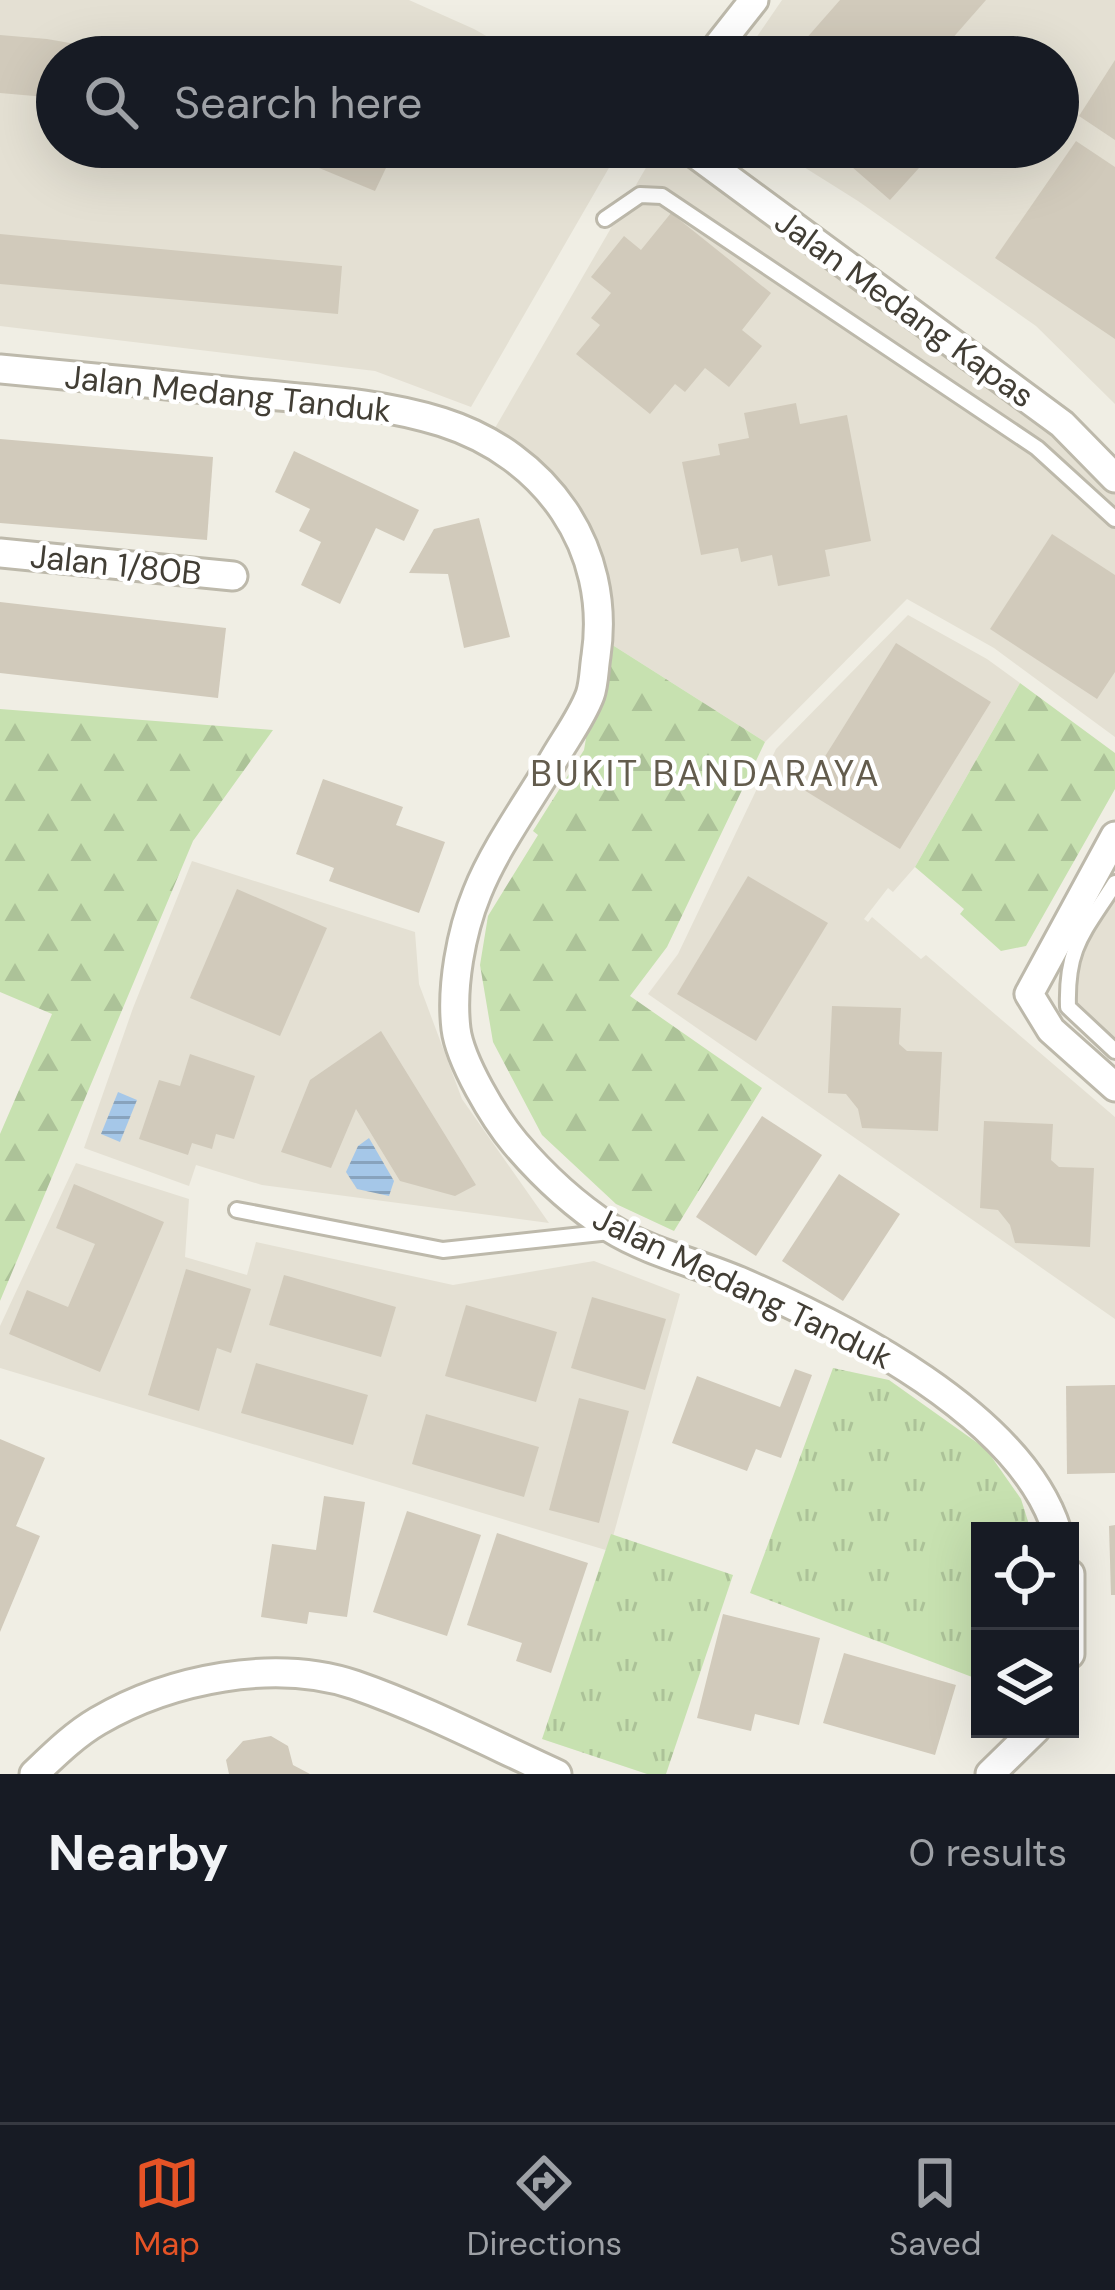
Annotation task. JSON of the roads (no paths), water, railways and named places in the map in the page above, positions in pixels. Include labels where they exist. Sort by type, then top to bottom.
[{"type":"street","points":[[726,36],[754,0]]},
{"type":"street","name":"Jalan Medang Kapas","points":[[715,168],[1062,424],[1115,478]]},
{"type":"street","name":"Jalan Medang Tanduk","points":[[0,369],[381,406],[446,423],[511,456],[572,520],[585,545],[600,600],[590,694],[477,892],[457,970],[456,1032],[474,1078],[510,1137],[553,1186],[615,1231],[740,1281],[888,1356],[946,1395],[1000,1444],[1047,1500],[1054,1522]]},
{"type":"street","name":"Jalan 1/80B","points":[[0,553],[232,576]]},
{"type":"street","points":[[1115,836],[1029,994],[1051,1030],[1115,1087]]},
{"type":"street","points":[[34,1774],[94,1724],[131,1703],[243,1675],[301,1676],[352,1684],[557,1774]]},
{"type":"street","points":[[990,1774],[1027,1738]]},
{"type":"lane","points":[[605,219],[640,195],[662,196],[1037,448],[1115,519]]},
{"type":"lane","points":[[1037,448],[1062,424]]},
{"type":"lane","points":[[1115,883],[1075,946],[1067,970],[1068,1007],[1115,1051]]},
{"type":"lane","points":[[237,1210],[442,1250],[615,1231]]},
{"type":"water","points":[[118,1092],[137,1100],[120,1142],[101,1134]]},
{"type":"water","points":[[369,1138],[394,1181],[389,1196],[357,1189],[346,1172],[358,1146]]},
{"type":"district","name":"BUKIT BANDARAYA","points":[[706,773]]}]
